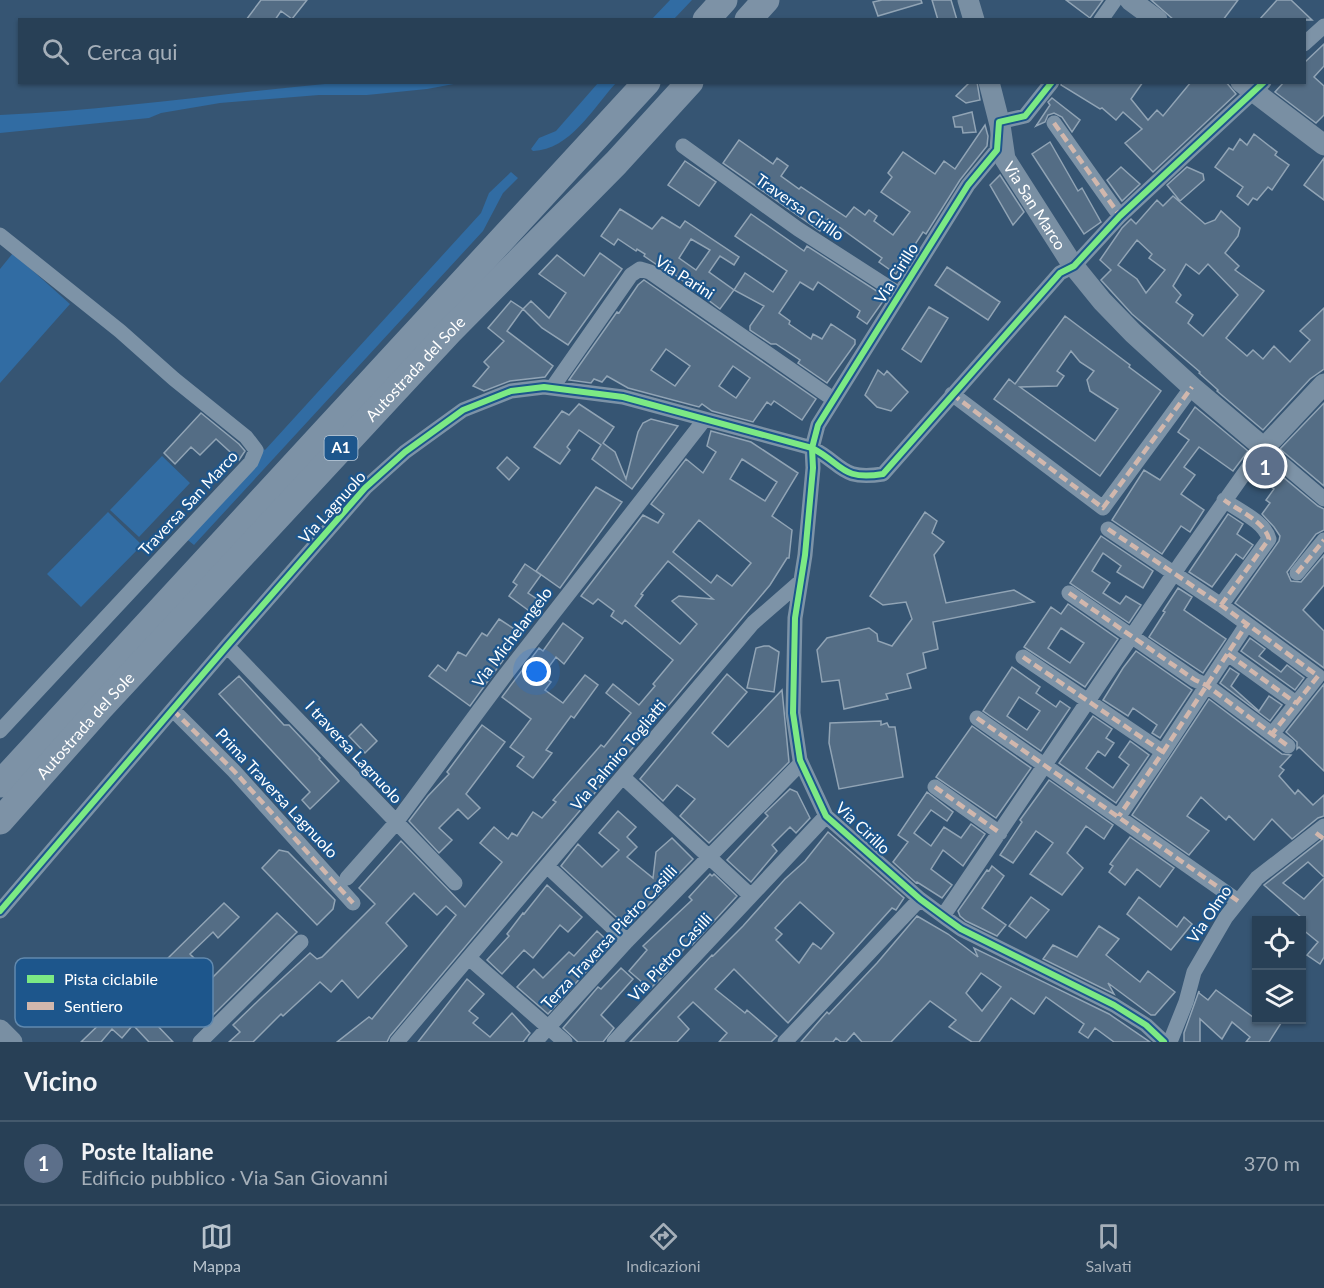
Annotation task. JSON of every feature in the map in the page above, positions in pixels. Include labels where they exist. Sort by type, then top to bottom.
[{"type":"highway","points":[[708,18],[724,0]]},
{"type":"highway","points":[[750,18],[766,0]]},
{"type":"highway","name":"Autostrada del Sole","points":[[0,784],[645,84]]},
{"type":"highway","name":"Autostrada del Sole","points":[[0,821],[101,707],[449,332],[616,163],[688,84]]},
{"type":"main road","points":[[968,0],[973,18]]},
{"type":"main road","points":[[1130,0],[1153,18]]},
{"type":"main road","name":"Via San Marco","points":[[990,84],[1003,121],[1005,159],[1074,266],[1102,301],[1133,333],[1264,448]]},
{"type":"main road","points":[[1253,86],[1324,146]]},
{"type":"main road","points":[[1264,448],[1324,384]]},
{"type":"main road","points":[[0,1030],[12,1042]]},
{"type":"street","points":[[1102,18],[1115,0]]},
{"type":"street","points":[[1306,43],[1324,26]]},
{"type":"street","points":[[1003,121],[1025,116],[1050,84]]},
{"type":"street","points":[[812,448],[821,452],[840,469],[853,474],[868,477],[883,474],[1060,273],[1074,266],[1120,216],[1253,86]]},
{"type":"street","name":"Via Cirillo","points":[[1003,121],[998,150],[969,184],[818,425],[812,448],[807,533],[795,618],[793,713],[801,763],[826,816],[920,899],[962,929],[1114,1005],[1146,1025],[1164,1042]]},
{"type":"street","points":[[1054,123],[1120,216]]},
{"type":"street","name":"Traversa Cirillo","points":[[683,146],[798,229],[899,294]]},
{"type":"street","name":"Traversa San Marco","points":[[0,235],[213,409],[246,437],[256,450],[251,462],[0,731]]},
{"type":"street","name":"Via Parini","points":[[552,388],[631,275],[640,269],[650,272],[833,399]]},
{"type":"street","name":"Via Lagnuolo","points":[[0,911],[365,488],[405,452],[463,410],[511,391],[544,387],[623,397],[812,448]]},
{"type":"street","points":[[952,394],[1103,508],[1192,387]]},
{"type":"street","name":"Via Michelangelo","points":[[347,878],[395,823],[506,674],[705,419]]},
{"type":"street","points":[[944,916],[1174,573],[1257,454],[1264,448]]},
{"type":"street","name":"Via San Marco","points":[[1264,448],[1324,499]]},
{"type":"street","points":[[1221,605],[1269,539],[1258,525],[1224,500]]},
{"type":"street","points":[[1108,529],[1221,605],[1318,676],[1272,734]]},
{"type":"street","points":[[1297,573],[1324,540]]},
{"type":"street","name":"Via Palmiro Togliatti","points":[[397,1042],[753,623],[800,582]]},
{"type":"street","points":[[1069,593],[1131,638],[1206,685],[1288,746]]},
{"type":"street","points":[[1119,816],[1247,624]]},
{"type":"street","name":"I traversa Lagnuolo","points":[[227,646],[455,883]]},
{"type":"street","points":[[1228,654],[1296,703]]},
{"type":"street","points":[[1023,657],[1163,752]]},
{"type":"street","name":"Prima Traversa Lagnuolo","points":[[172,710],[234,771],[353,903]]},
{"type":"street","points":[[977,718],[1238,901]]},
{"type":"street","name":"Terza Traversa Pietro Casilli","points":[[535,1042],[627,941],[801,763]]},
{"type":"street","points":[[623,777],[751,896]]},
{"type":"street","points":[[934,787],[1000,832]]},
{"type":"street","name":"Via Pietro Casilli","points":[[614,1042],[826,816]]},
{"type":"street","name":"Via Olmo","points":[[1170,1042],[1186,1002],[1194,972],[1210,942],[1238,901],[1257,878],[1280,859],[1321,833]]},
{"type":"street","points":[[547,866],[627,941]]},
{"type":"street","points":[[785,1042],[920,899]]},
{"type":"street","points":[[200,1042],[301,942]]},
{"type":"street","points":[[469,958],[565,1042]]},
{"type":"shaded area","points":[[670,0],[692,0],[675,18],[653,18]]},
{"type":"shaded area","points":[[326,84],[454,84],[367,95],[319,95],[220,103],[161,113],[149,118],[0,133],[0,115],[126,105]]},
{"type":"shaded area","points":[[597,84],[615,84],[569,136],[546,149],[533,151],[531,149],[539,138],[556,131]]},
{"type":"shaded area","points":[[511,172],[518,178],[503,193],[483,231],[194,545],[184,537],[258,445],[265,450],[481,213],[489,193]]},
{"type":"shaded area","points":[[13,253],[70,304],[0,383],[0,269]]},
{"type":"shaded area","points":[[162,456],[190,483],[139,537],[110,510]]},
{"type":"shaded area","points":[[108,512],[142,545],[81,607],[47,574]]},
{"type":"building","points":[[261,0],[307,0],[293,18],[281,11],[276,18],[248,18]]},
{"type":"building","points":[[921,0],[922,3],[878,16],[873,2]]},
{"type":"building","points":[[932,0],[951,0],[956,18],[937,18]]},
{"type":"building","points":[[1066,0],[1103,0],[1090,18]]},
{"type":"building","points":[[1151,0],[1238,0],[1224,18],[1172,18]]},
{"type":"building","points":[[1277,0],[1291,0],[1312,20],[1306,20],[1306,18],[1261,18]]},
{"type":"building","points":[[1324,44],[1324,66],[1314,77],[1324,86],[1324,115],[1316,123],[1275,92],[1282,84],[1306,84],[1306,61]]},
{"type":"building","points":[[968,84],[977,84],[980,100],[966,103],[956,96]]},
{"type":"building","points":[[1142,84],[1131,99],[1148,120],[1157,110],[1163,116],[1189,84],[1228,84],[1236,94],[1153,172],[1125,143],[1142,129],[1123,112],[1116,120],[1102,108],[1100,109],[1061,85]]},
{"type":"building","points":[[1052,98],[1080,120],[1072,132],[1062,117],[1054,113],[1048,115],[1045,122],[1036,126]]},
{"type":"building","points":[[972,112],[976,132],[963,133],[962,127],[955,127],[953,117]]},
{"type":"building","points":[[985,125],[988,136],[987,146],[960,180],[926,234],[923,232],[896,274],[879,262],[882,258],[828,219],[820,231],[723,163],[739,140],[773,164],[777,158],[788,166],[781,176],[799,189],[801,187],[846,217],[854,207],[865,215],[869,210],[877,216],[874,221],[893,235],[910,212],[881,192],[892,177],[888,173],[903,152],[935,174],[944,161],[955,169]]},
{"type":"building","points":[[1254,134],[1289,165],[1272,190],[1268,187],[1257,200],[1253,198],[1248,205],[1237,196],[1243,187],[1215,167],[1229,148],[1233,150],[1240,139],[1247,145]]},
{"type":"building","points":[[1050,142],[1078,191],[1082,188],[1101,222],[1084,234],[1032,154]]},
{"type":"building","points":[[1324,158],[1324,200],[1304,185]]},
{"type":"building","points":[[685,161],[716,182],[699,206],[668,185]]},
{"type":"building","points":[[1121,167],[1140,184],[1122,201],[1107,180]]},
{"type":"building","points":[[1187,167],[1203,174],[1204,180],[1180,201],[1167,185]]},
{"type":"building","points":[[1000,175],[1024,212],[1013,225],[990,185]]},
{"type":"building","points":[[1173,196],[1205,224],[1215,220],[1221,211],[1240,228],[1238,236],[1225,253],[1239,266],[1235,270],[1264,291],[1226,338],[1247,356],[1253,350],[1263,359],[1274,346],[1290,362],[1310,340],[1300,331],[1324,308],[1324,369],[1310,379],[1263,430],[1132,314],[1101,280],[1111,270],[1100,260],[1122,228],[1131,219],[1136,224],[1157,200],[1163,206]],"holes":[[[1137,240],[1152,254],[1149,258],[1165,270],[1146,293],[1137,279],[1118,265]],[[1186,264],[1199,274],[1208,264],[1238,295],[1203,336],[1188,323],[1193,315],[1176,302],[1181,295],[1173,286]]]},
{"type":"building","points":[[620,209],[652,229],[662,217],[680,228],[685,221],[739,257],[734,265],[720,256],[709,272],[734,290],[720,309],[637,249],[636,251],[618,239],[614,245],[601,236]],"holes":[[[691,239],[710,250],[696,270],[679,258]]]},
{"type":"building","points":[[751,214],[804,251],[807,246],[886,297],[867,324],[857,317],[860,311],[818,282],[813,290],[800,282],[779,313],[790,321],[789,324],[811,339],[813,334],[822,339],[831,324],[855,340],[855,344],[827,383],[798,363],[800,360],[750,330],[750,326],[764,306],[734,290],[745,273],[773,292],[787,271],[735,236]]},
{"type":"building","points":[[600,253],[622,269],[568,345],[542,328],[523,309],[531,301],[549,318],[566,293],[539,274],[557,255],[584,276]]},
{"type":"building","points":[[947,267],[1000,302],[988,320],[935,285]]},
{"type":"building","points":[[644,280],[816,399],[802,420],[774,401],[771,405],[767,402],[753,422],[712,411],[702,404],[699,407],[628,388],[607,376],[602,382],[594,379],[591,383],[569,380],[638,285]],"holes":[[[666,349],[690,366],[675,386],[651,370]],[[733,366],[750,378],[736,398],[719,386]]]},
{"type":"building","points":[[511,301],[523,309],[507,331],[553,366],[545,377],[510,381],[484,391],[473,386],[489,367],[484,362],[504,341],[488,328]]},
{"type":"building","points":[[929,307],[948,318],[921,362],[902,349]]},
{"type":"building","points":[[1065,316],[1161,391],[1100,476],[994,399],[1009,379],[1015,384]],"holes":[[[1071,351],[1080,362],[1094,371],[1087,380],[1090,391],[1118,409],[1095,441],[1020,387],[1057,386],[1064,376],[1057,371]]]},
{"type":"building","points":[[878,370],[884,375],[887,371],[908,392],[891,411],[877,407],[865,395]]},
{"type":"building","points":[[1324,403],[1324,486],[1280,449]]},
{"type":"building","points":[[579,404],[614,427],[603,443],[615,452],[626,479],[638,432],[643,423],[651,419],[678,426],[632,489],[592,459],[601,445],[579,430],[567,447],[570,450],[560,464],[534,447],[562,411],[569,415]]},
{"type":"building","points":[[1195,407],[1248,451],[1233,471],[1199,447],[1184,467],[1195,475],[1181,494],[1204,510],[1190,532],[1181,526],[1162,554],[1112,520],[1144,470],[1160,480],[1189,440],[1178,432]]},
{"type":"building","points":[[201,413],[245,451],[239,460],[216,439],[200,455],[191,447],[175,464],[164,453]]},
{"type":"building","points":[[711,431],[751,442],[798,473],[772,516],[792,530],[789,558],[770,585],[387,1042],[337,1042],[369,1017],[372,1019],[456,915],[446,906],[437,915],[414,893],[386,923],[407,946],[358,998],[342,980],[331,992],[320,982],[283,1016],[281,1014],[253,1042],[229,1042],[240,1032],[233,1025],[261,998],[310,953],[317,959],[322,957],[375,904],[359,888],[401,841],[465,907],[502,862],[480,843],[494,827],[508,839],[512,833],[517,836],[533,812],[542,818],[556,802],[553,800],[601,745],[604,747],[631,713],[606,693],[613,684],[639,705],[655,686],[653,684],[673,660],[625,620],[622,624],[611,616],[614,611],[598,599],[593,604],[581,596],[643,515],[658,523],[664,514],[651,504],[686,459],[703,473],[716,452],[707,446]],"holes":[[[742,459],[777,482],[765,501],[730,479]],[[699,520],[751,563],[732,586],[717,575],[711,583],[673,552]],[[668,561],[713,599],[679,596],[672,601],[697,624],[680,644],[635,606],[643,595],[641,594]]]},
{"type":"building","points":[[507,457],[519,468],[509,480],[497,468]]},
{"type":"building","points":[[1266,463],[1324,509],[1324,530],[1316,534],[1287,572],[1291,581],[1301,582],[1324,555],[1324,585],[1303,610],[1324,631],[1324,668],[1235,603],[1279,541],[1280,536],[1262,514],[1270,503],[1266,500],[1274,489],[1257,475]]},
{"type":"building","points":[[596,487],[622,502],[560,588],[536,571]]},
{"type":"building","points":[[925,512],[937,521],[932,533],[944,542],[934,555],[946,603],[1014,590],[1034,602],[933,622],[938,649],[923,653],[926,668],[907,674],[911,688],[886,694],[888,699],[844,709],[839,680],[822,682],[817,650],[827,638],[869,628],[877,634],[878,641],[892,646],[912,619],[906,602],[883,605],[870,596]]},
{"type":"building","points":[[1228,514],[1243,524],[1237,534],[1253,545],[1243,559],[1236,554],[1212,587],[1189,572]]},
{"type":"building","points":[[1101,536],[1153,571],[1143,588],[1117,572],[1121,566],[1103,553],[1092,571],[1110,583],[1103,593],[1120,604],[1126,596],[1141,605],[1129,623],[1070,583]]},
{"type":"building","points":[[525,564],[541,575],[528,593],[540,601],[532,613],[509,596],[517,585],[513,582]]},
{"type":"building","points":[[1178,588],[1192,597],[1184,610],[1226,639],[1203,673],[1149,637]]},
{"type":"building","points":[[1068,604],[1118,639],[1085,687],[1024,647],[1051,607],[1061,614]],"holes":[[[1061,628],[1084,643],[1070,663],[1048,648]]]},
{"type":"building","points":[[499,619],[522,634],[470,706],[429,676],[438,665],[446,671],[458,652],[466,656],[482,633],[487,636]]},
{"type":"building","points":[[563,623],[583,638],[564,664],[556,657],[542,676],[551,682],[545,690],[563,703],[585,675],[598,685],[574,718],[571,716],[546,750],[552,753],[533,778],[517,766],[524,757],[510,747],[531,719],[502,697],[539,648],[543,651]]},
{"type":"building","points":[[1250,638],[1265,649],[1259,656],[1281,672],[1287,665],[1304,678],[1295,690],[1241,651]]},
{"type":"building","points":[[769,646],[779,652],[774,692],[747,688],[756,648]]},
{"type":"building","points":[[1136,651],[1192,690],[1160,738],[1152,733],[1157,725],[1133,708],[1128,716],[1103,700]]},
{"type":"building","points":[[1012,667],[1040,687],[1036,693],[1056,707],[1060,701],[1070,708],[1041,751],[983,711]],"holes":[[[1019,697],[1040,711],[1027,730],[1007,716]]]},
{"type":"building","points":[[1230,668],[1239,674],[1231,686],[1259,711],[1269,696],[1282,705],[1270,721],[1220,683]]},
{"type":"building","points":[[727,674],[747,692],[712,733],[728,747],[782,690],[789,762],[709,843],[680,816],[695,799],[677,785],[663,801],[640,779]]},
{"type":"building","points":[[239,676],[284,725],[289,725],[339,781],[310,809],[302,800],[310,792],[219,694]]},
{"type":"building","points":[[1324,684],[1324,771],[1299,747],[1297,749],[1297,742],[1286,732]]},
{"type":"building","points":[[1209,699],[1282,754],[1291,755],[1280,767],[1284,770],[1279,776],[1295,794],[1298,790],[1313,805],[1324,795],[1324,816],[1318,818],[1292,839],[1272,819],[1254,840],[1229,816],[1226,820],[1201,797],[1187,816],[1209,831],[1189,855],[1132,815]]},
{"type":"building","points":[[1093,716],[1112,729],[1106,738],[1114,743],[1105,756],[1098,751],[1086,768],[1113,788],[1129,765],[1119,757],[1130,741],[1149,755],[1116,803],[1059,763]]},
{"type":"building","points":[[881,721],[881,725],[887,723],[889,727],[895,727],[903,777],[839,789],[829,743],[830,723]]},
{"type":"building","points":[[361,724],[377,741],[365,753],[349,736]]},
{"type":"building","points":[[482,725],[505,742],[466,794],[480,808],[468,819],[458,809],[439,828],[452,840],[439,853],[409,821],[449,774],[447,772]]},
{"type":"building","points":[[972,726],[1031,768],[996,818],[936,777]]},
{"type":"building","points":[[1049,780],[1113,825],[1104,839],[1086,826],[1067,853],[1083,868],[1062,895],[1030,874],[1053,843],[1036,831],[1013,863],[1000,855],[1022,822],[1020,820]]},
{"type":"building","points":[[790,789],[797,792],[810,818],[796,833],[790,827],[772,845],[777,851],[751,882],[727,860],[768,816],[765,813]]},
{"type":"building","points":[[927,792],[953,812],[947,821],[931,810],[914,833],[931,846],[944,827],[961,838],[971,824],[985,834],[963,866],[943,850],[931,869],[952,885],[942,898],[916,883],[893,862],[908,842],[898,835]]},
{"type":"building","points":[[618,811],[636,827],[627,837],[637,847],[627,857],[653,878],[656,852],[672,838],[693,859],[627,927],[561,866],[578,844],[602,867],[619,850],[599,833]]},
{"type":"building","points":[[828,832],[904,898],[896,910],[892,908],[788,1023],[734,969],[715,989],[745,1013],[747,1010],[777,1036],[771,1042],[719,1042],[727,1033],[693,1002],[678,1017],[689,1029],[677,1042],[630,1042],[712,955],[743,926],[785,879],[805,861]],"holes":[[[800,902],[834,933],[821,949],[813,943],[799,963],[776,940],[782,934],[775,928]]]},
{"type":"building","points":[[1130,837],[1174,868],[1160,887],[1137,869],[1125,885],[1109,872],[1113,866],[1110,864]]},
{"type":"building","points":[[1324,838],[1324,877],[1308,862],[1283,883],[1304,899],[1324,878],[1324,957],[1320,964],[1307,955],[1318,942],[1306,932],[1306,916],[1300,916],[1264,885]]},
{"type":"building","points":[[279,850],[288,852],[335,900],[333,909],[317,925],[262,868]]},
{"type":"building","points":[[992,866],[1004,876],[982,908],[1006,925],[997,936],[966,921],[958,911]]},
{"type":"building","points":[[710,874],[712,876],[714,874],[737,896],[692,945],[689,942],[680,954],[677,953],[664,966],[668,971],[650,989],[629,971],[647,950],[643,946],[692,900],[689,897]]},
{"type":"building","points":[[547,885],[582,917],[568,932],[560,925],[533,958],[524,950],[502,974],[487,960],[509,936],[507,934]]},
{"type":"building","points":[[1031,897],[1049,910],[1026,938],[1009,926]]},
{"type":"building","points":[[1139,897],[1177,927],[1184,917],[1192,924],[1171,950],[1127,914]]},
{"type":"building","points":[[224,903],[239,917],[218,938],[213,932],[190,954],[194,958],[168,958]]},
{"type":"building","points":[[277,913],[297,932],[213,1015],[213,977]]},
{"type":"building","points":[[917,916],[948,934],[978,957],[974,948],[1109,1014],[1150,1042],[1114,1042],[1095,1028],[1088,1038],[1079,1032],[1084,1024],[1046,997],[1034,1014],[1011,998],[979,1042],[972,1042],[949,1027],[956,1020],[930,1001],[891,1042],[862,1042],[854,1033],[846,1042],[841,1042],[836,1038],[833,1042],[801,1042],[827,1012],[829,1014]],"holes":[[[981,973],[1001,987],[982,1011],[966,993]]]},
{"type":"building","points":[[1099,926],[1119,939],[1106,955],[1140,982],[1148,971],[1175,992],[1155,1015],[1151,1015],[1108,983],[1114,994],[1043,959],[1053,945],[1077,957]]},
{"type":"building","points":[[597,931],[611,944],[548,1014],[517,987],[534,969],[543,978],[569,952],[574,956]]},
{"type":"building","points":[[621,968],[633,979],[601,1015],[614,1028],[603,1042],[578,1042],[563,1028],[598,987],[601,989]]},
{"type":"building","points":[[467,979],[484,994],[469,1011],[478,1018],[473,1023],[490,1037],[512,1013],[530,1033],[523,1042],[418,1042]]},
{"type":"building","points":[[1216,990],[1252,1016],[1252,1024],[1280,1024],[1269,1042],[1246,1042],[1250,1037],[1232,1022],[1222,1039],[1200,1019],[1200,1042],[1184,1042],[1184,1033],[1199,991],[1208,1000]]},
{"type":"building","points":[[97,1027],[131,1027],[122,1038],[112,1029],[101,1042],[81,1042]]},
{"type":"building","points":[[135,1027],[159,1027],[173,1042],[149,1042]]},
{"type":"marked path","points":[[1054,123],[1120,216]]},
{"type":"marked path","points":[[952,394],[1103,508],[1192,387]]},
{"type":"marked path","points":[[1221,605],[1269,539],[1257,522],[1224,500]]},
{"type":"marked path","points":[[1108,529],[1221,605],[1318,676],[1272,734]]},
{"type":"marked path","points":[[1297,573],[1324,540]]},
{"type":"marked path","points":[[1069,593],[1195,680],[1206,685],[1288,746]]},
{"type":"marked path","points":[[1163,752],[1247,624]]},
{"type":"marked path","points":[[1228,654],[1296,703]]},
{"type":"marked path","points":[[1023,657],[1163,752],[1119,816]]},
{"type":"marked path","points":[[173,710],[234,771],[353,903]]},
{"type":"marked path","points":[[977,718],[1238,901]]},
{"type":"marked path","points":[[935,787],[1000,833]]},
{"type":"marked path","points":[[1316,833],[1324,839]]},
{"type":"cycle path","points":[[1050,84],[1025,116],[999,122],[997,150],[968,185],[818,425],[812,448],[813,468],[805,555],[795,618],[793,713],[800,760],[826,816],[920,899],[961,929],[1114,1005],[1146,1025],[1164,1042]]},
{"type":"cycle path","points":[[0,911],[365,488],[405,452],[463,410],[511,391],[544,387],[623,397],[812,448],[850,473],[869,476],[883,474],[1060,273],[1074,266],[1120,216],[1262,84]]},
{"type":"place","name":"Poste Italiane","points":[[1265,466]]}]
